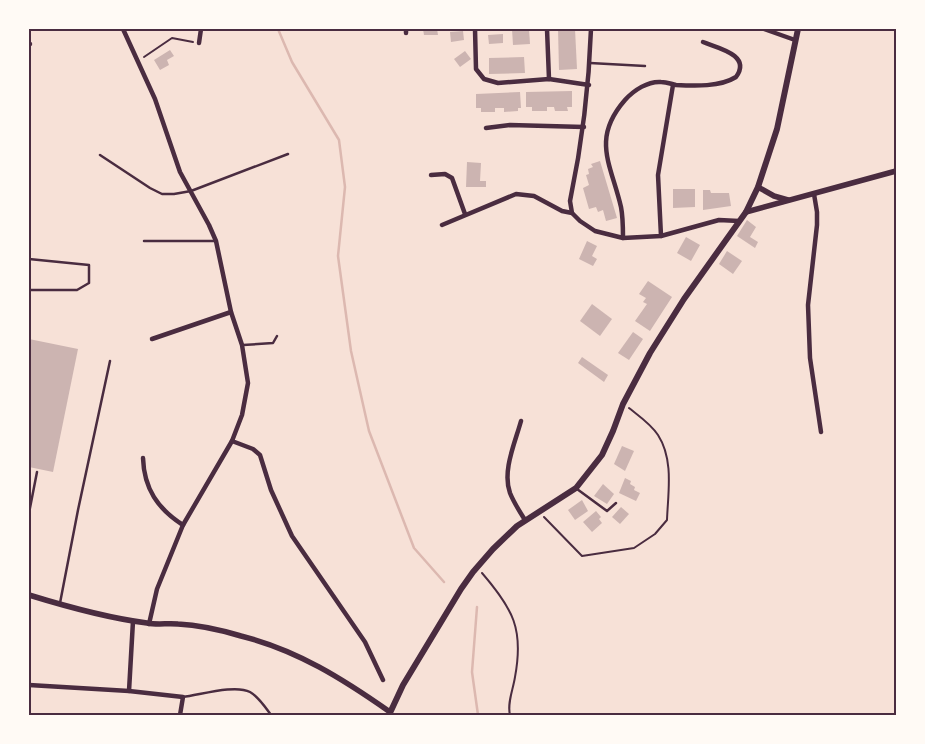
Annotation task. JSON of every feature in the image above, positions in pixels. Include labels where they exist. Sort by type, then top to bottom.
[{"type":"main road","points":[[390,713],[403,684],[461,589],[477,567],[504,538],[525,520],[576,488],[602,455],[623,404],[639,373],[673,316],[746,212],[758,187],[776,129],[798,29]]},
{"type":"street","points":[[122,29],[155,99],[180,172],[210,225],[216,241],[231,312],[242,345],[248,384],[242,415],[232,441],[183,525],[157,589],[149,624]]},
{"type":"street","points":[[199,44],[201,29]]},
{"type":"street","points":[[475,29],[476,69],[484,79],[498,83],[549,79],[589,85]]},
{"type":"street","points":[[547,29],[549,79]]},
{"type":"street","points":[[572,213],[570,201],[584,127],[589,85],[591,29]]},
{"type":"street","points":[[764,29],[795,40]]},
{"type":"street","points":[[623,238],[620,206],[607,157],[606,131],[612,117],[634,92],[653,82],[694,85],[725,82],[739,74],[741,63],[738,58],[728,51],[703,42]]},
{"type":"street","points":[[661,236],[658,175],[674,84]]},
{"type":"street","points":[[486,128],[510,125],[584,127]]},
{"type":"street","points":[[746,212],[896,171]]},
{"type":"street","points":[[431,175],[445,174],[452,178],[465,214]]},
{"type":"street","points":[[758,187],[774,196],[789,200]]},
{"type":"street","points":[[442,225],[516,194],[534,196],[562,211],[572,213],[580,221],[596,231],[623,238],[661,236],[719,220],[739,221]]},
{"type":"street","points":[[814,194],[817,225],[808,305],[810,358],[821,432]]},
{"type":"street","points":[[152,339],[231,312]]},
{"type":"street","points":[[521,421],[511,457],[508,482],[509,491],[525,520]]},
{"type":"street","points":[[232,441],[253,449],[260,456],[292,536],[365,642],[383,680]]},
{"type":"street","points":[[143,458],[145,478],[159,505],[165,512],[183,525]]},
{"type":"street","points":[[29,595],[99,615],[149,624],[199,626],[263,642],[324,669],[347,682],[390,713]]},
{"type":"street","points":[[129,691],[134,621]]},
{"type":"street","points":[[29,685],[129,691],[183,698],[180,715]]},
{"type":"lane","points":[[590,63],[645,66]]},
{"type":"lane","points":[[100,155],[130,173],[150,188],[162,194],[174,194],[190,191],[288,154]]},
{"type":"lane","points":[[144,241],[216,241]]},
{"type":"lane","points":[[29,259],[89,265],[89,283],[77,290],[29,290]]},
{"type":"lane","points":[[242,345],[273,343],[277,336]]},
{"type":"lane","points":[[60,604],[110,361]]},
{"type":"lane","points":[[29,513],[37,472]]},
{"type":"lane","points":[[576,488],[607,512],[616,503]]},
{"type":"lane","points":[[183,698],[237,688],[249,691],[271,715]]},
{"type":"path","points":[[138,61],[172,38],[199,44]]},
{"type":"path","points":[[539,512],[582,556],[634,548],[655,534],[667,520],[668,455],[658,434],[649,424],[623,404]]},
{"type":"path","points":[[477,567],[499,593],[516,624],[519,657],[510,702],[510,715]]},
{"type":"building","points":[[423,29],[437,29],[438,35],[424,35]]},
{"type":"building","points":[[512,29],[529,29],[530,44],[513,45]]},
{"type":"building","points":[[558,29],[575,29],[577,69],[559,70]]},
{"type":"building","points":[[463,31],[464,40],[451,42],[450,32]]},
{"type":"building","points":[[503,34],[503,43],[489,44],[488,35]]},
{"type":"building","points":[[170,50],[174,56],[167,60],[169,65],[160,70],[154,60]]},
{"type":"building","points":[[465,51],[471,59],[460,67],[454,59]]},
{"type":"building","points":[[524,57],[525,73],[489,74],[489,58]]},
{"type":"building","points":[[572,91],[572,107],[567,107],[568,111],[555,111],[554,107],[547,107],[547,111],[532,111],[532,107],[526,107],[526,92]]},
{"type":"building","points":[[520,92],[521,108],[518,108],[518,111],[504,112],[504,108],[495,108],[495,112],[481,112],[481,108],[476,108],[476,94]]},
{"type":"building","points":[[600,161],[617,218],[606,221],[603,210],[598,212],[596,207],[589,209],[583,188],[589,185],[586,175],[589,174],[588,169],[593,167],[591,164]]},
{"type":"building","points":[[467,162],[481,163],[480,181],[486,181],[486,187],[466,187]]},
{"type":"building","points":[[673,189],[695,189],[695,207],[673,208]]},
{"type":"building","points":[[703,190],[710,190],[711,193],[729,193],[731,206],[703,210]]},
{"type":"building","points":[[747,220],[756,227],[750,237],[758,242],[755,248],[737,236]]},
{"type":"building","points":[[686,237],[700,245],[691,261],[677,253]]},
{"type":"building","points":[[587,241],[597,246],[592,256],[597,259],[593,266],[579,259]]},
{"type":"building","points":[[727,251],[742,261],[733,274],[719,264]]},
{"type":"building","points":[[648,281],[672,297],[650,331],[635,321],[647,304],[643,302],[646,298],[639,294]]},
{"type":"building","points":[[592,304],[612,319],[600,336],[580,321]]},
{"type":"building","points":[[633,332],[643,339],[629,360],[618,353]]},
{"type":"building","points":[[29,339],[78,349],[53,472],[29,467]]},
{"type":"building","points":[[582,357],[608,375],[604,382],[578,363]]},
{"type":"building","points":[[622,446],[634,451],[625,471],[614,464]]},
{"type":"building","points":[[625,478],[631,481],[630,484],[635,487],[634,490],[640,493],[636,501],[619,493]]},
{"type":"building","points":[[603,484],[614,494],[607,504],[594,496]]},
{"type":"building","points":[[582,500],[588,511],[575,520],[568,510]]},
{"type":"building","points":[[621,507],[629,514],[620,524],[612,517]]},
{"type":"building","points":[[596,511],[601,517],[599,519],[602,523],[592,532],[583,522]]},
{"type":"waterway","points":[[278,29],[292,62],[339,140],[345,187],[338,256],[351,351],[369,431],[414,548],[444,582]]},
{"type":"waterway","points":[[477,607],[472,672],[478,715]]}]
